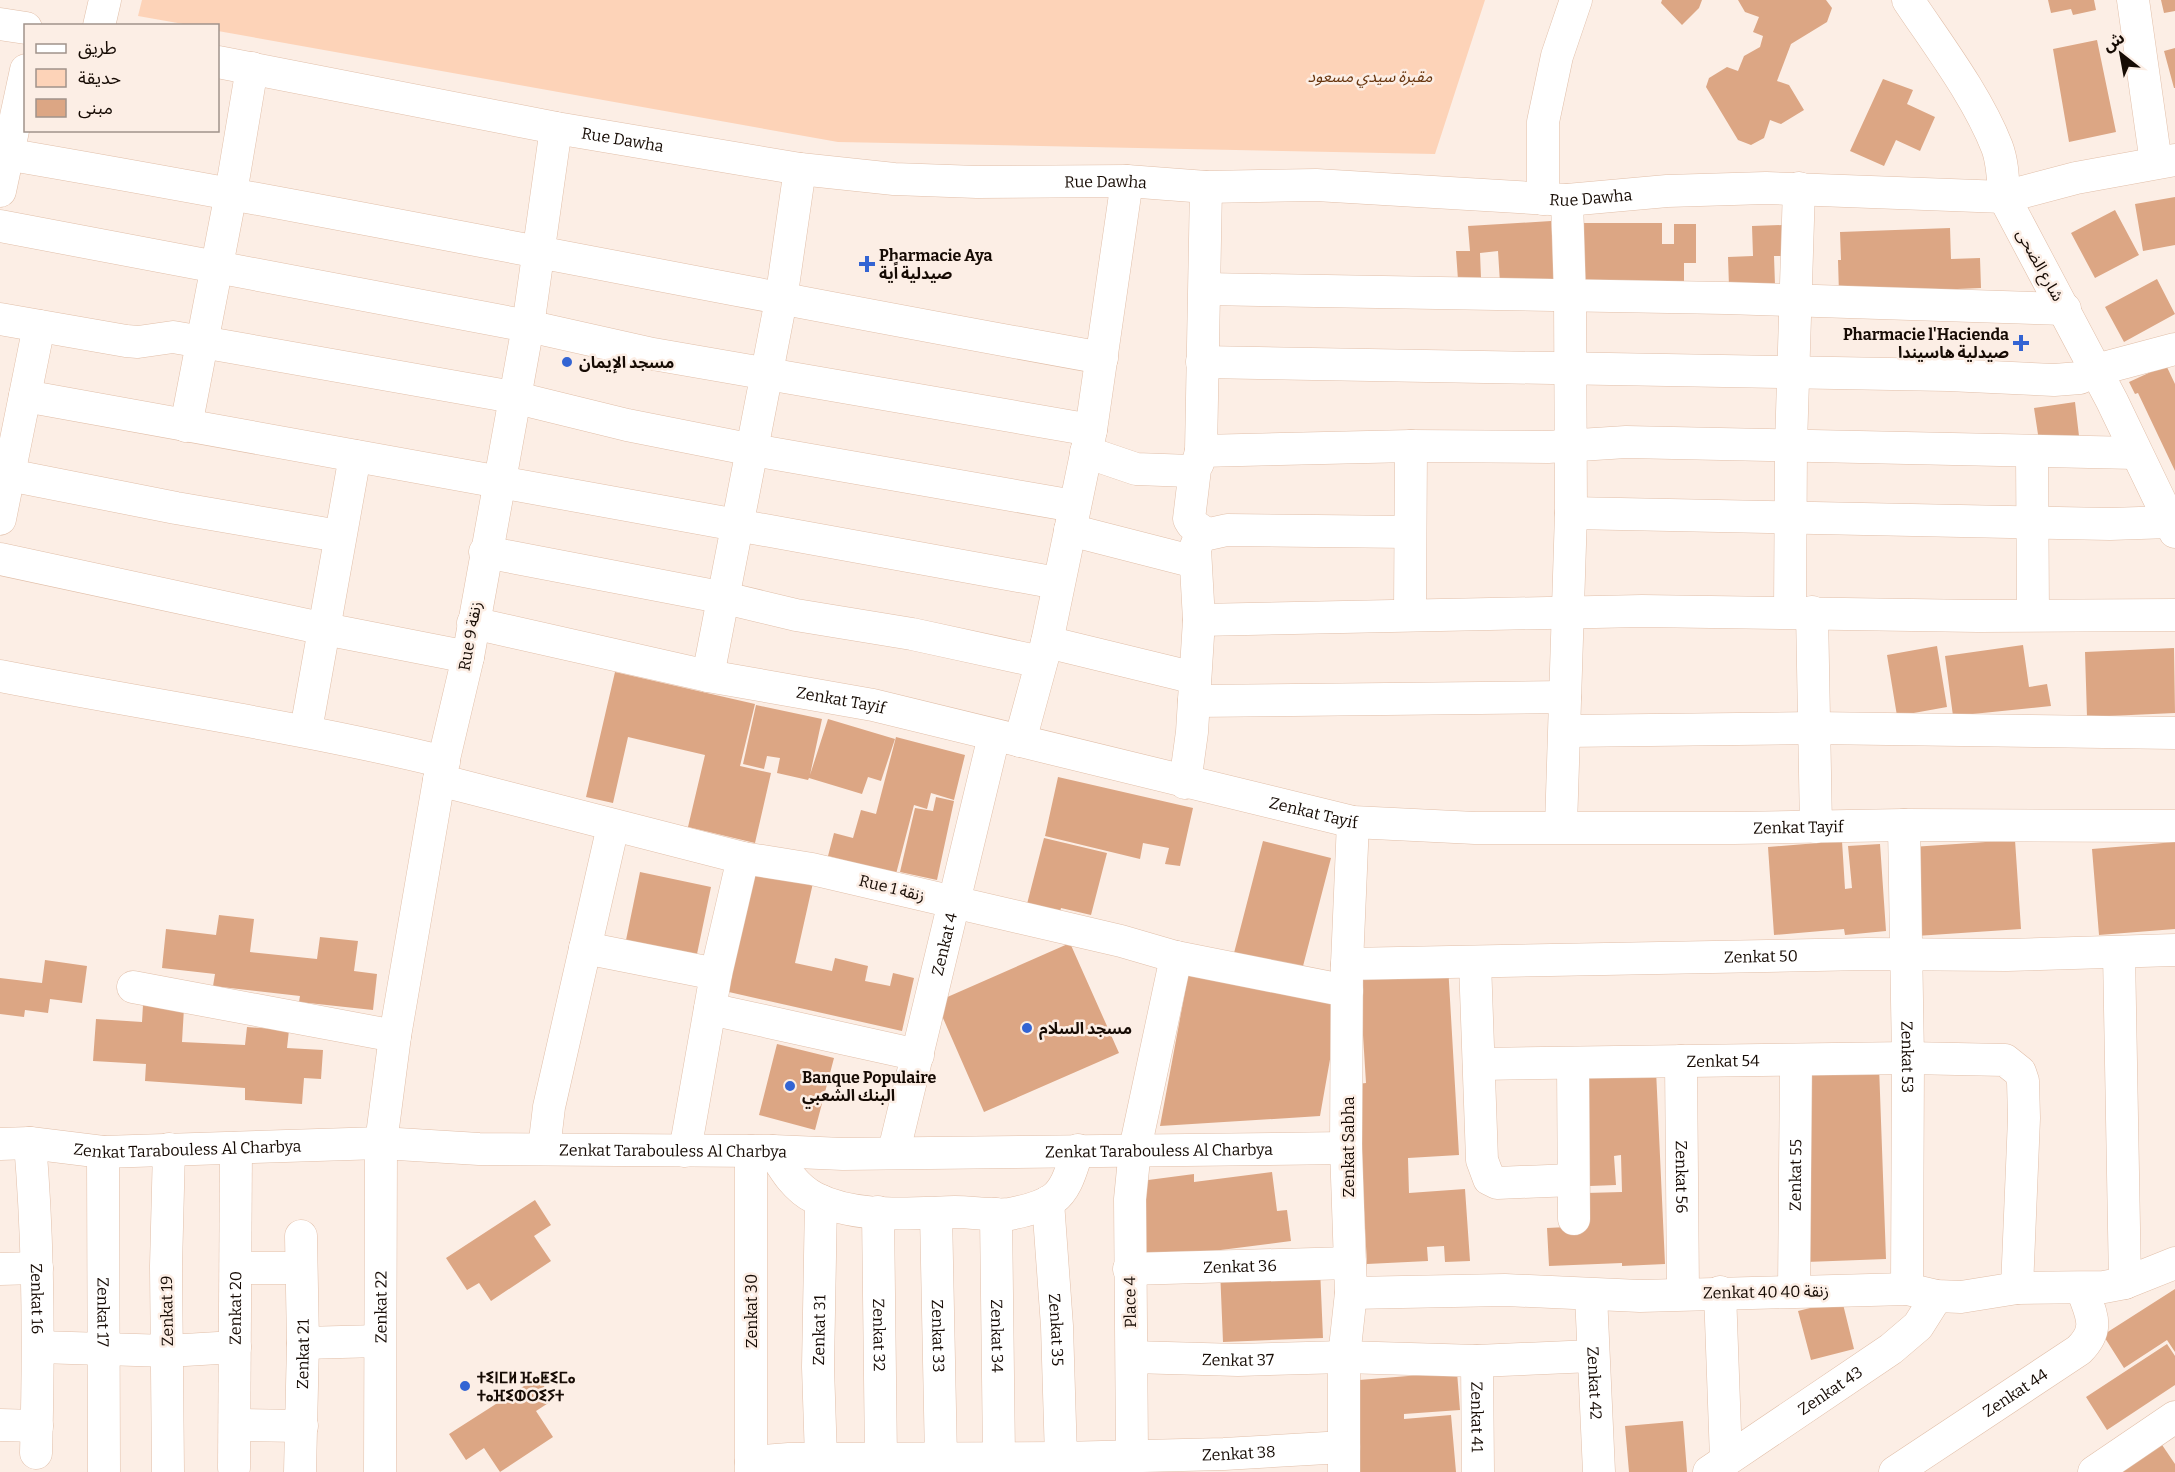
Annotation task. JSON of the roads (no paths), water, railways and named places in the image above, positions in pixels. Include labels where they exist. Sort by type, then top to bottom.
[{"type":"street","points":[[99,24],[105,0]]},
{"type":"street","points":[[1561,826],[1566,613],[1571,513],[1570,298],[1543,122],[1557,56],[1576,0]]},
{"type":"street","name":"شارع الضحى","points":[[1908,0],[1950,63],[1996,147],[2002,167],[2004,197],[2065,309],[2172,527]]},
{"type":"street","points":[[2133,0],[2166,161]]},
{"type":"street","points":[[0,24],[24,28]]},
{"type":"street","name":"Rue Dawha","points":[[219,62],[556,128],[800,169],[906,179],[1128,181],[1206,187],[1316,185],[1555,200],[1667,191],[1799,188],[2004,197],[2066,181],[2166,161]]},
{"type":"street","points":[[186,426],[231,193],[252,68]]},
{"type":"street","points":[[0,191],[4,153],[24,78]]},
{"type":"street","name":"Rue 9 زنقة","points":[[381,1143],[395,1036],[442,771],[468,657],[513,397],[528,326],[556,128]]},
{"type":"street","points":[[4,153],[231,193],[781,300],[1102,358]]},
{"type":"street","points":[[708,676],[725,598],[781,300],[800,169]]},
{"type":"street","name":"Zenkat 4","points":[[894,1151],[955,904],[1007,739],[1044,652],[1088,441],[1128,181]]},
{"type":"street","points":[[1206,187],[1198,460],[1189,519],[1205,533],[1289,529],[1410,532]]},
{"type":"street","points":[[1799,188],[1794,301],[1791,517],[1814,728],[1816,827]]},
{"type":"street","points":[[0,226],[528,326],[653,354],[766,373],[1088,441],[1136,469],[1191,471],[1198,460]]},
{"type":"street","points":[[1204,289],[2065,309]]},
{"type":"street","points":[[0,319],[138,342],[174,338],[202,342],[513,397],[627,425],[1072,518],[1195,562]]},
{"type":"street","points":[[0,519],[39,326]]},
{"type":"street","points":[[1202,362],[1948,375],[2054,380],[2080,378],[2096,370],[2175,349]]},
{"type":"street","points":[[25,396],[1057,583]]},
{"type":"street","points":[[1198,460],[1411,446],[1548,447],[1626,442],[2135,453]]},
{"type":"street","points":[[1410,615],[1411,446]]},
{"type":"street","points":[[2032,452],[2033,615]]},
{"type":"street","points":[[306,730],[326,629],[339,536],[355,456]]},
{"type":"street","points":[[9,475],[176,508],[339,536]]},
{"type":"street","points":[[1571,513],[2034,520],[2172,527]]},
{"type":"street","points":[[1185,783],[1195,690],[1199,620],[1195,562],[1197,540],[1205,533]]},
{"type":"street","points":[[485,552],[725,598],[796,615],[1044,652],[1195,690],[1565,697]]},
{"type":"street","points":[[0,559],[468,657]]},
{"type":"street","points":[[1199,620],[1642,611],[2175,615]]},
{"type":"street","name":"Zenkat Tayif","points":[[473,623],[708,676],[873,705],[1185,783],[1353,822],[1475,828],[2175,826]]},
{"type":"street","name":"Rue 1 زنقة","points":[[0,676],[166,708],[306,730],[613,826],[743,858],[812,869],[955,904],[1121,940],[1176,957],[1347,977]]},
{"type":"street","points":[[1565,731],[1814,728],[2175,733]]},
{"type":"street","name":"Zenkat Sabha","points":[[1344,1459],[1344,1357],[1351,1278],[1346,1148],[1347,977],[1353,822]]},
{"type":"street","name":"Zenkat 53","points":[[1904,825],[1908,1058],[1922,1293]]},
{"type":"street","points":[[544,1149],[549,1107],[613,826]]},
{"type":"street","points":[[685,1151],[716,974],[743,858]]},
{"type":"street","points":[[585,948],[716,974]]},
{"type":"street","name":"Zenkat 50","points":[[1347,977],[1475,962],[1906,954],[2118,953],[2175,950]]},
{"type":"street","points":[[2118,953],[2125,1283]]},
{"type":"street","name":"Place 4","points":[[1149,1460],[1131,1357],[1130,1199],[1135,1149],[1176,957]]},
{"type":"street","points":[[1475,962],[1482,1160],[1489,1179],[1497,1183],[1573,1180]]},
{"type":"street","points":[[133,987],[395,1036]]},
{"type":"street","points":[[710,1010],[918,1055]]},
{"type":"street","name":"Zenkat 54","points":[[1479,1065],[1908,1058],[2005,1060],[2020,1072],[2024,1118],[2017,1288]]},
{"type":"street","name":"Zenkat 55","points":[[1794,1291],[1796,1060]]},
{"type":"street","name":"Zenkat 56","points":[[1681,1061],[1683,1293]]},
{"type":"street","points":[[1573,1063],[1574,1219]]},
{"type":"street","name":"Zenkat Tarabouless Al Charbya","points":[[15,1143],[103,1152],[381,1143],[544,1149],[843,1154],[894,1151],[976,1153],[1135,1149],[1346,1148]]},
{"type":"street","name":"Zenkat 16","points":[[0,1425],[36,1440],[39,1347],[37,1268],[15,1143]]},
{"type":"street","name":"Zenkat 22","points":[[380,1472],[381,1143]]},
{"type":"street","name":"Zenkat 20","points":[[234,1468],[236,1148]]},
{"type":"street","name":"Zenkat 19","points":[[168,1472],[166,1266],[169,1149]]},
{"type":"street","points":[[762,1151],[805,1191],[821,1201],[878,1212],[1009,1214],[1048,1202],[1065,1185],[1078,1150]]},
{"type":"street","name":"Zenkat 30","points":[[751,1467],[762,1151]]},
{"type":"street","name":"Zenkat 17","points":[[103,1152],[104,1472]]},
{"type":"street","name":"Zenkat 31","points":[[820,1460],[818,1366],[821,1201]]},
{"type":"street","name":"Zenkat 35","points":[[1048,1202],[1057,1326],[1061,1458]]},
{"type":"street","name":"Zenkat 32","points":[[878,1212],[881,1460]]},
{"type":"street","name":"Zenkat 33","points":[[936,1213],[941,1459]]},
{"type":"street","name":"Zenkat 34","points":[[996,1214],[999,1457]]},
{"type":"street","name":"Zenkat 21","points":[[300,1472],[303,1343],[301,1236]]},
{"type":"street","name":"Zenkat 40 زنقة 40","points":[[1351,1278],[1591,1295],[1640,1296],[1794,1291],[1922,1293],[1961,1297],[2017,1288],[2082,1289],[2125,1283],[2175,1263]]},
{"type":"street","points":[[0,1269],[37,1268]]},
{"type":"street","points":[[236,1268],[301,1268]]},
{"type":"street","name":"Zenkat 36","points":[[1130,1269],[1351,1278]]},
{"type":"street","name":"Zenkat 44","points":[[1895,1472],[1938,1460],[2079,1350],[2088,1341],[2093,1320],[2082,1289]]},
{"type":"street","points":[[1718,1466],[1720,1292]]},
{"type":"street","name":"Zenkat 43","points":[[1718,1466],[1898,1344],[1918,1326],[1922,1293]]},
{"type":"street","name":"Zenkat 42","points":[[1591,1295],[1599,1472]]},
{"type":"street","points":[[303,1343],[380,1341]]},
{"type":"street","points":[[39,1347],[168,1351],[235,1347]]},
{"type":"street","name":"Zenkat 37","points":[[1131,1357],[1249,1360],[1344,1357],[1477,1361],[1592,1356]]},
{"type":"street","name":"Zenkat 41","points":[[1477,1361],[1478,1472]]},
{"type":"street","points":[[235,1425],[302,1426]]},
{"type":"street","points":[[2094,1472],[2172,1427]]},
{"type":"street","name":"Zenkat 38","points":[[751,1467],[820,1460],[999,1457],[1149,1460],[1224,1454],[1344,1459]]},
{"type":"place","name":"Pharmacie Aya صيدلية اًية","points":[[867,264]]},
{"type":"place","name":"Pharmacie l'Hacienda صيدلية هاسيندا","points":[[2021,343]]},
{"type":"place","name":"مسجد الإيمان","points":[[567,362]]},
{"type":"place","name":"مسجد السلام","points":[[1027,1028]]},
{"type":"place","name":"Banque Populaire البنك الشعبي","points":[[790,1086]]},
{"type":"place","name":"ⵜⵉⵏⵎⵍ ⴼⴰⵟⵉⵎⴰ ⵜⴰⴼⵉⵀⵔⵉⵢⵜ","points":[[465,1386]]},
{"type":"park label","name":"مقبرة سيدي مسعود","points":[[1370,76]]}]
